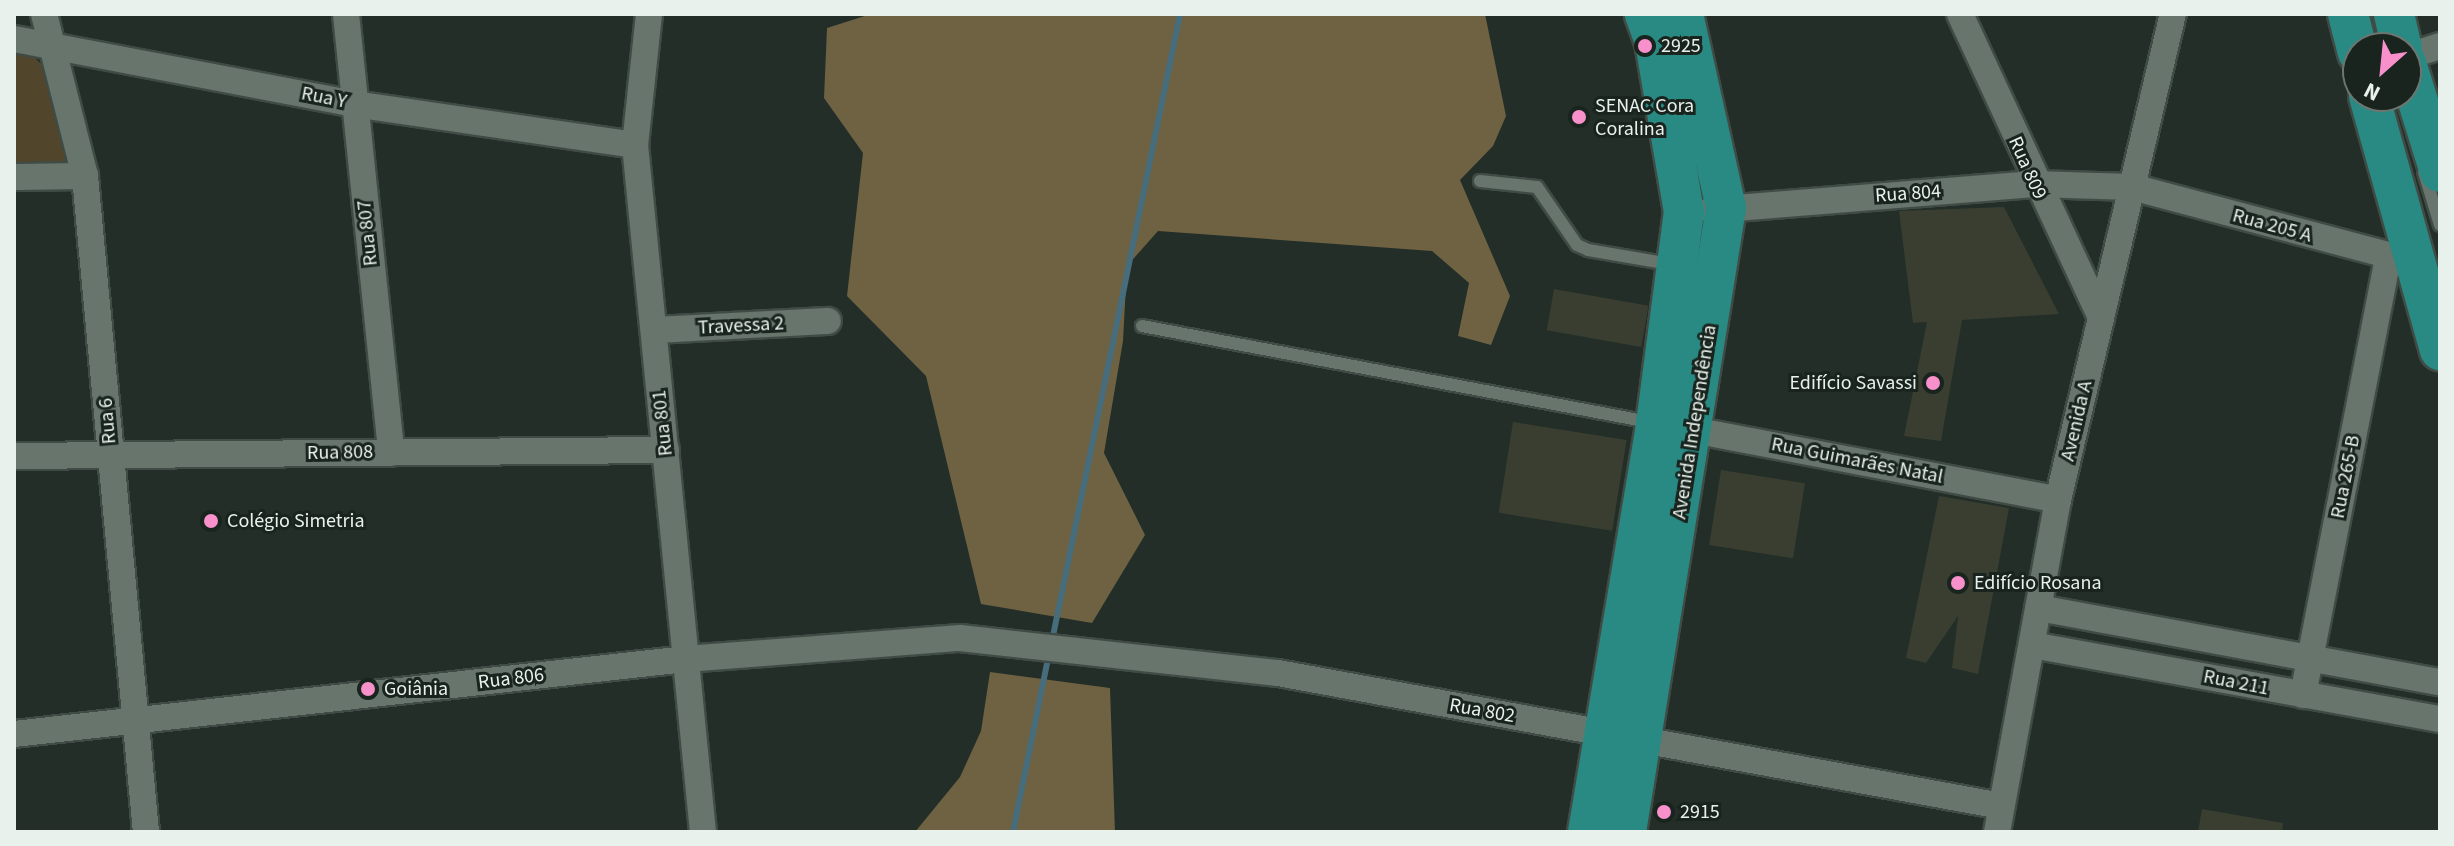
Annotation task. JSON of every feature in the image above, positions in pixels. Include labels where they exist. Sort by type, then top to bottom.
[{"type":"main road","name":"Avenida Independência","points":[[1626,832],[1624,737],[1656,424],[1684,212],[1655,42],[1645,14]]},
{"type":"main road","name":"Avenida Independência","points":[[1588,832],[1624,737],[1695,430],[1726,208],[1683,14]]},
{"type":"main road","points":[[2372,112],[2400,260],[2440,350]]},
{"type":"main road","points":[[2422,112],[2440,172]]},
{"type":"street","name":"Rua 6","points":[[44,14],[85,176],[146,832]]},
{"type":"street","name":"Rua 807","points":[[346,14],[391,453]]},
{"type":"street","name":"Rua 801","points":[[649,14],[635,145],[703,832]]},
{"type":"street","name":"Rua 809","points":[[1960,14],[2034,184],[2101,318]]},
{"type":"street","name":"Avenida A","points":[[1999,819],[2058,500],[2173,14]]},
{"type":"street","name":"Rua Y","points":[[14,39],[54,44],[354,104],[635,145]]},
{"type":"street","points":[[14,177],[85,176]]},
{"type":"street","name":"Rua 804","points":[[1684,212],[2034,184],[2132,187]]},
{"type":"street","name":"Rua 205 A","points":[[2132,187],[2400,260]]},
{"type":"street","name":"Rua 265-B","points":[[2303,695],[2400,260]]},
{"type":"street","name":"Travessa 2","points":[[654,330],[828,321]]},
{"type":"street","name":"Rua Guimarães Natal","points":[[1656,424],[2058,500]]},
{"type":"street","name":"Rua 808","points":[[14,456],[666,450]]},
{"type":"street","name":"Rua 211","points":[[2039,608],[2310,661],[2440,682]]},
{"type":"street","name":"Rua 802","points":[[960,638],[1278,673],[1624,737],[1999,819]]},
{"type":"street","name":"Rua 806","points":[[14,734],[686,659],[960,638]]},
{"type":"street","name":"Rua 211","points":[[2032,645],[2440,719]]},
{"type":"lane","points":[[2407,112],[2440,225]]},
{"type":"lane","points":[[1480,181],[1537,187],[1577,245],[1588,250],[1677,265]]},
{"type":"lane","points":[[1142,326],[1656,424]]},
{"type":"shaded area","points":[[871,14],[1485,14],[1506,116],[1493,146],[1460,180],[1510,296],[1491,345],[1458,336],[1469,283],[1432,251],[1158,231],[1127,266],[1123,341],[1104,453],[1145,535],[1092,623],[981,604],[926,376],[847,296],[863,153],[824,98],[827,28]]},
{"type":"shaded area","points":[[14,51],[32,55],[44,67],[71,155],[65,165],[14,168]]},
{"type":"shaded area","points":[[990,672],[1110,688],[1115,832],[915,832],[960,777],[981,731]]},
{"type":"building","points":[[2004,207],[2059,314],[1962,320],[1941,441],[1904,436],[1927,322],[1913,323],[1899,211]]},
{"type":"building","points":[[1554,289],[1649,306],[1641,347],[1547,330]]},
{"type":"building","points":[[1513,422],[1627,440],[1612,531],[1499,513]]},
{"type":"building","points":[[1721,470],[1805,483],[1793,558],[1709,545]]},
{"type":"building","name":"Edifício Rosana","points":[[1939,496],[2009,508],[1978,674],[1952,668],[1958,616],[1926,663],[1906,658]]},
{"type":"building","points":[[2202,809],[2283,823],[2282,832],[2198,832]]},
{"type":"waterway","points":[[1053,636],[1180,14]]},
{"type":"waterway","points":[[1013,832],[1048,659]]},
{"type":"place","name":"2925","points":[[1645,46]]},
{"type":"place","name":"SENAC Cora Coralina","points":[[1579,117]]},
{"type":"place","name":"Edifício Savassi","points":[[1933,383]]},
{"type":"place","name":"Colégio Simetria","points":[[211,521]]},
{"type":"place","name":"Edifício Rosana","points":[[1958,583]]},
{"type":"place","name":"Goiânia","points":[[368,689]]},
{"type":"place","name":"2915","points":[[1664,812]]}]
